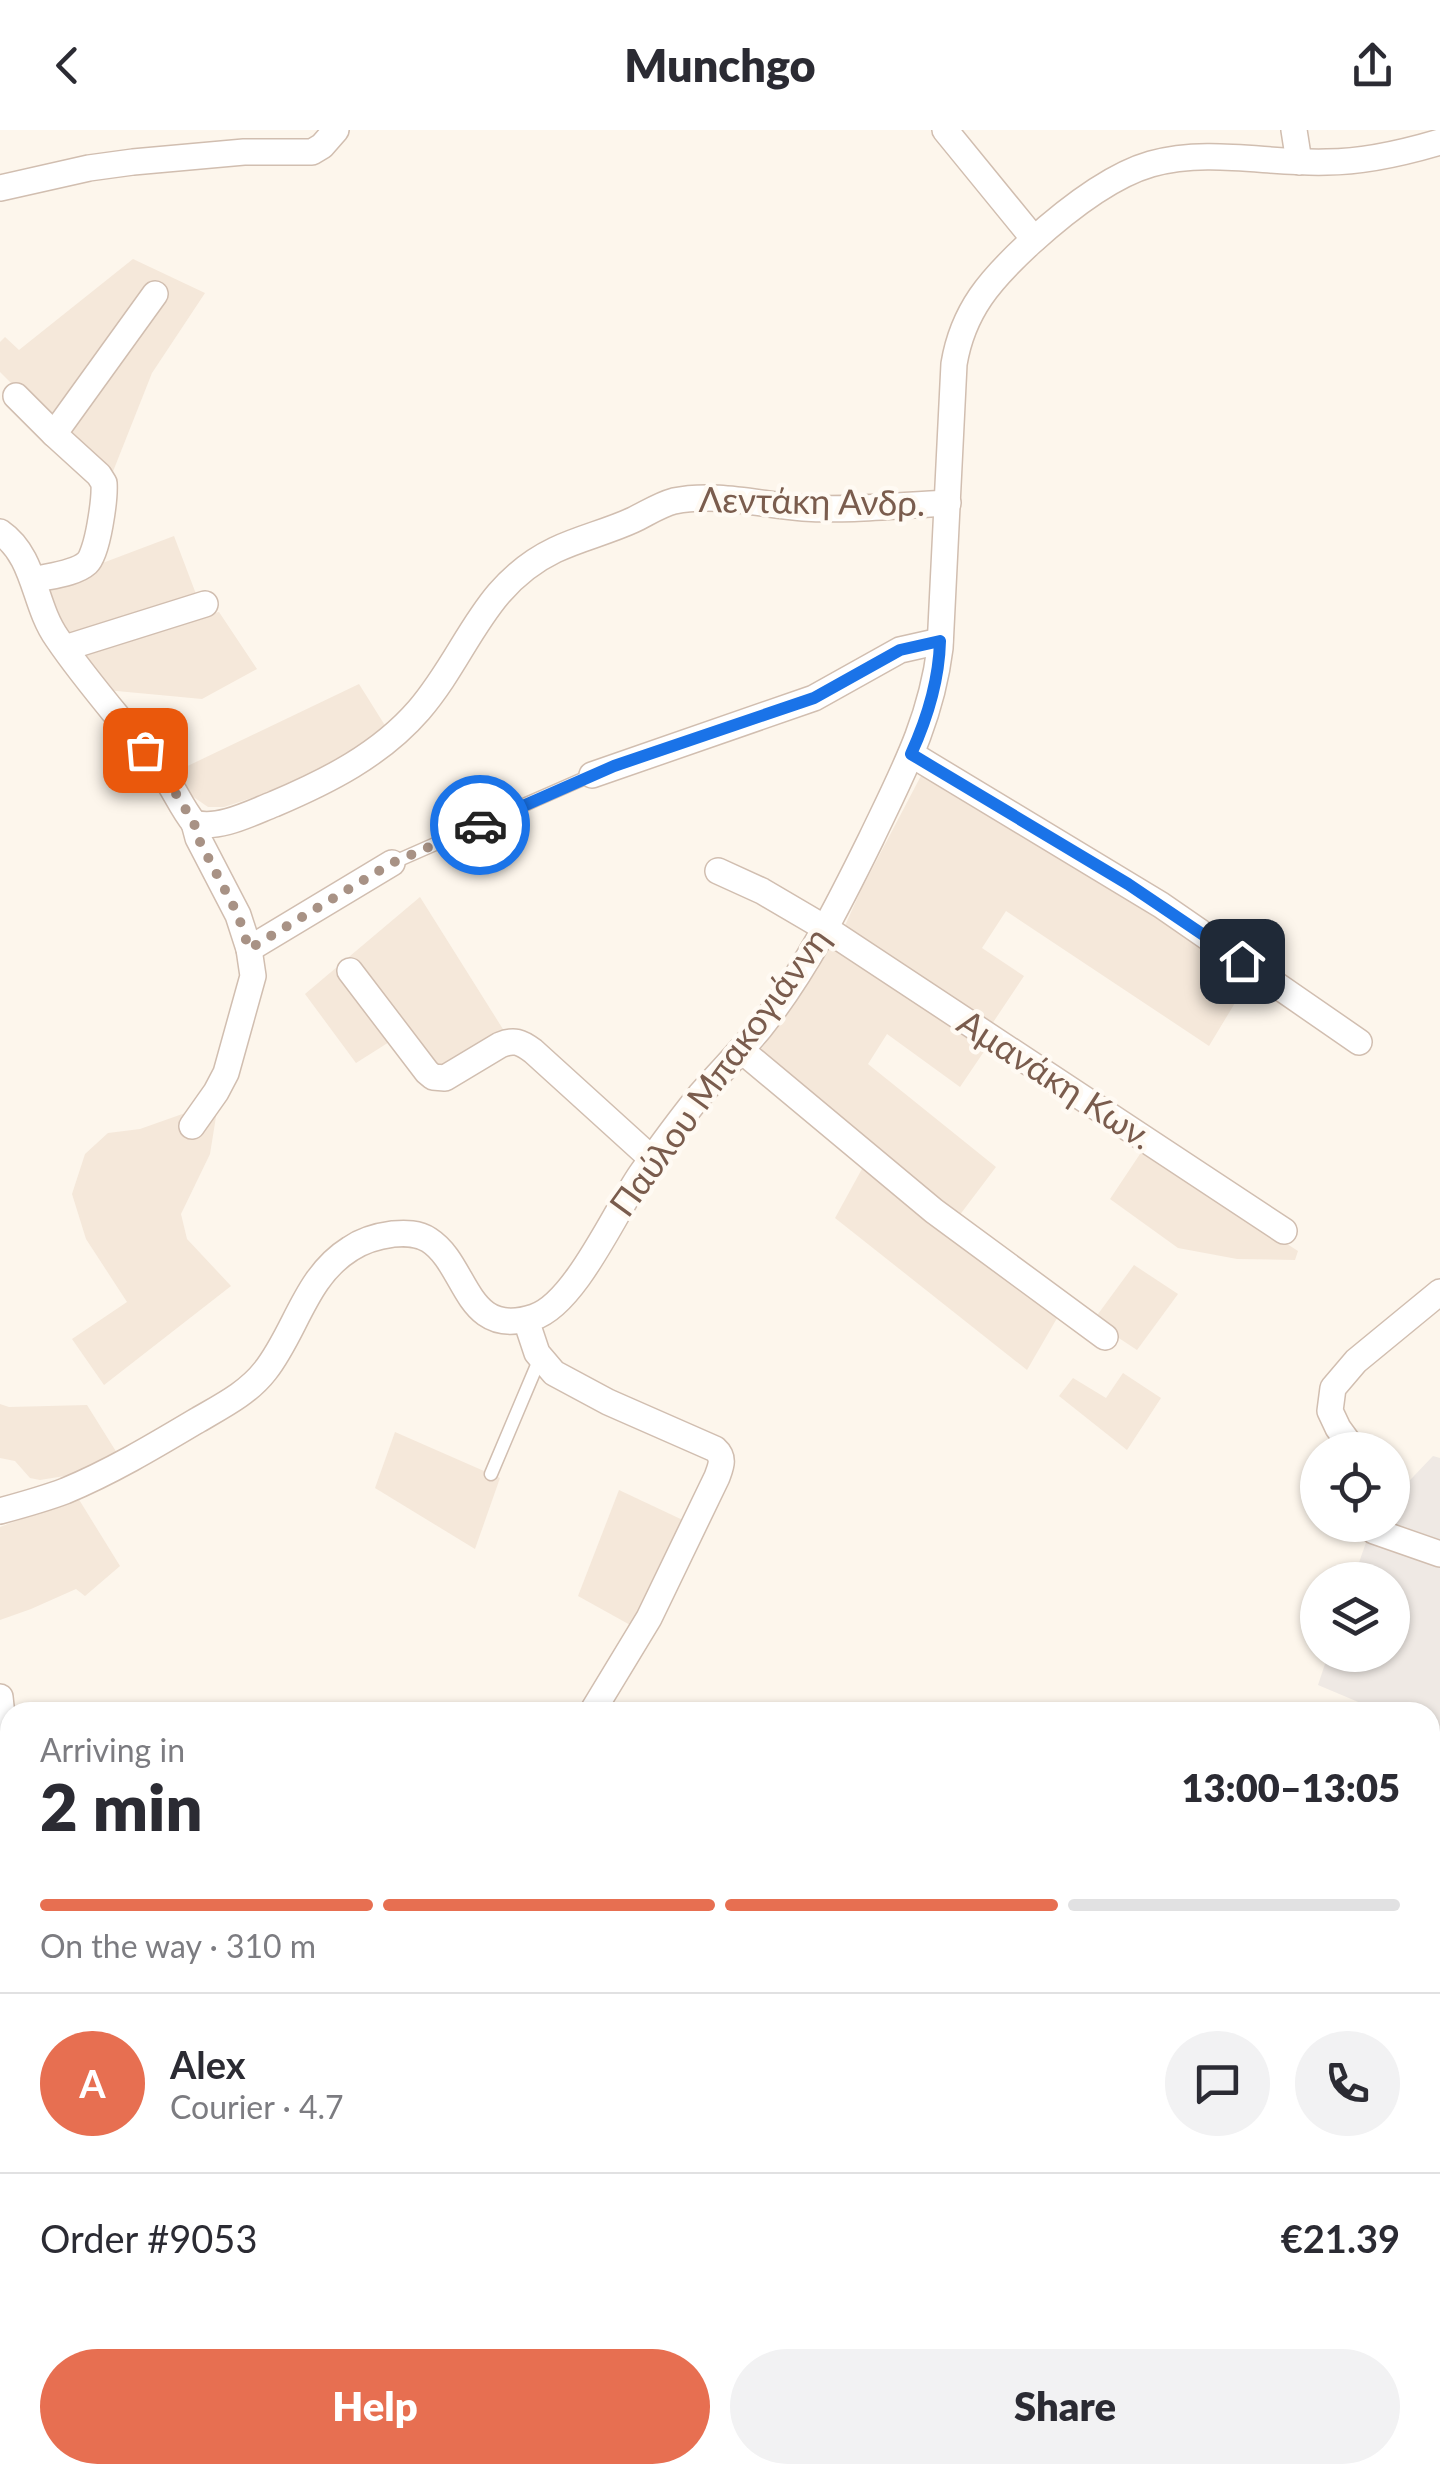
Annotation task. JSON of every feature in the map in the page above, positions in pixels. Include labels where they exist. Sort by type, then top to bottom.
[{"type":"street","points":[[0,188],[134,162],[244,152],[312,152],[336,130]]},
{"type":"street","points":[[945,130],[1034,240]]},
{"type":"street","points":[[1294,130],[1299,162]]},
{"type":"street","name":"Παύλου Μπακογιάννη","points":[[526,1320],[543,1314],[565,1294],[652,1159],[789,988],[825,928],[911,754],[928,711],[937,672],[954,364],[961,332],[983,292],[1034,240],[1108,184],[1152,164],[1216,156],[1328,162],[1376,158],[1440,142]]},
{"type":"street","points":[[54,434],[156,294]]},
{"type":"street","points":[[16,396],[99,475],[105,488],[90,560],[77,568],[32,580]]},
{"type":"street","name":"Λεντάκη Ανδρ.","points":[[194,823],[220,823],[272,804],[340,773],[380,748],[408,723],[444,678],[503,586],[554,550],[675,501],[711,499],[808,508],[948,503]]},
{"type":"street","points":[[0,532],[20,550],[43,613],[65,648],[165,776],[194,823],[238,915],[249,949],[253,976],[226,1073],[192,1126]]},
{"type":"street","points":[[65,648],[205,604]]},
{"type":"street","points":[[592,775],[814,698],[892,653],[940,641]]},
{"type":"street","points":[[911,754],[1160,905],[1359,1042]]},
{"type":"street","points":[[249,949],[392,863]]},
{"type":"street","name":"Αμανάκη Κων.","points":[[718,871],[762,891],[825,928],[1284,1231]]},
{"type":"street","points":[[350,972],[432,1076],[445,1078],[500,1044],[518,1042],[533,1051],[652,1159]]},
{"type":"street","points":[[741,1050],[949,1223],[1105,1337]]},
{"type":"street","points":[[0,1511],[88,1481],[244,1392],[270,1365],[306,1297],[342,1254],[364,1241],[386,1235],[403,1233],[426,1238],[438,1248],[482,1310],[498,1319],[526,1320],[540,1358],[554,1373],[621,1408],[710,1446],[722,1457],[717,1478],[649,1618],[598,1702]]},
{"type":"street","points":[[1341,1432],[1330,1412],[1337,1381],[1440,1292]]},
{"type":"street","points":[[1407,1542],[1440,1554]]},
{"type":"lane","points":[[392,863],[592,775]]},
{"type":"lane","points":[[491,1474],[540,1358]]},
{"type":"shaded area","points":[[133,259],[205,293],[152,373],[112,474],[54,426],[0,372],[0,342],[5,337],[19,350]]},
{"type":"shaded area","points":[[174,536],[204,615],[219,612],[257,669],[202,699],[106,690],[64,636],[39,587]]},
{"type":"shaded area","points":[[359,684],[386,727],[319,770],[224,807],[208,807],[192,796],[175,772]]},
{"type":"shaded area","points":[[924,770],[1172,923],[1250,978],[1209,1046],[1006,911],[982,948],[1024,976],[990,1027],[843,930]]},
{"type":"shaded area","points":[[420,897],[506,1034],[436,1074],[405,1032],[356,1063],[305,994]]},
{"type":"shaded area","points":[[833,944],[985,1050],[960,1087],[887,1034],[868,1064],[996,1167],[956,1220],[758,1053]]},
{"type":"shaded area","points":[[219,1098],[210,1154],[181,1214],[187,1239],[231,1286],[104,1385],[72,1339],[127,1302],[86,1239],[72,1194],[85,1154],[108,1133],[140,1129]]},
{"type":"shaded area","points":[[1142,1151],[1298,1251],[1295,1260],[1237,1259],[1178,1248],[1110,1199]]},
{"type":"shaded area","points":[[863,1167],[1060,1313],[1027,1370],[835,1218]]},
{"type":"shaded area","points":[[1134,1265],[1178,1294],[1137,1350],[1093,1321]]},
{"type":"shaded area","points":[[1123,1373],[1161,1398],[1127,1450],[1059,1396],[1073,1378],[1106,1398]]},
{"type":"shaded area","points":[[0,1404],[87,1405],[117,1453],[77,1474],[30,1478],[15,1461],[0,1458]]},
{"type":"shaded area","points":[[395,1432],[500,1478],[475,1549],[375,1488]]},
{"type":"shaded area","points":[[1433,1456],[1440,1458],[1440,1702],[1358,1702],[1318,1685],[1322,1672],[1410,1672],[1410,1562],[1359,1562],[1366,1542],[1410,1542],[1410,1480]]},
{"type":"shaded area","points":[[619,1490],[687,1522],[632,1626],[578,1596]]},
{"type":"shaded area","points":[[78,1498],[120,1566],[85,1596],[76,1589],[0,1620],[0,1527]]},
{"type":"way so far","points":[[145,750],[194,823],[198,838],[230,896],[249,949],[392,863],[480,825]]},
{"type":"route","points":[[480,825],[614,766],[814,698],[892,653],[940,641],[928,711],[911,754],[1128,884],[1242,961]]}]
